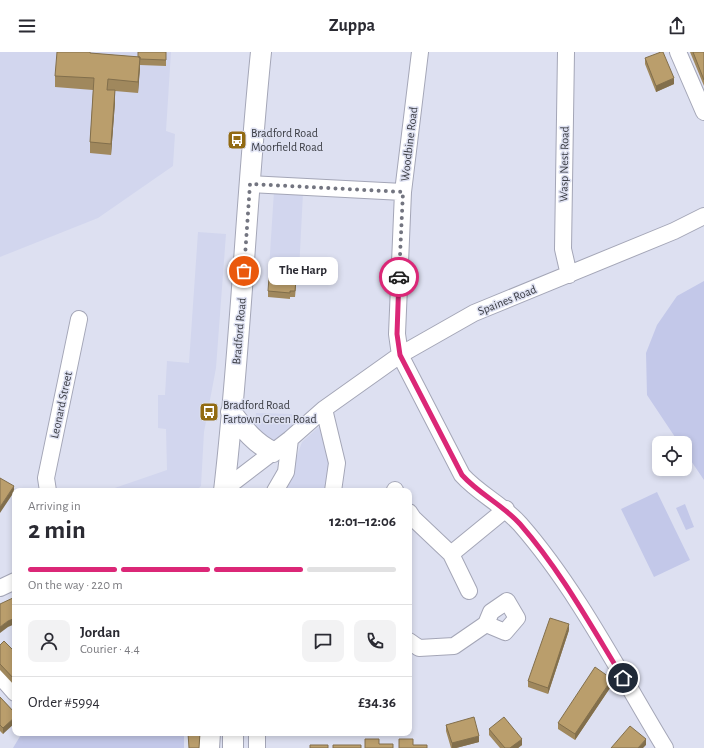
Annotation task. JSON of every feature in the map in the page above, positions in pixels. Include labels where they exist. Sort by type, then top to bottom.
[{"type":"main road","name":"Bradford Road","points":[[224,488],[244,271],[254,123],[261,52]]},
{"type":"main road","points":[[231,412],[252,439],[260,446],[273,452]]},
{"type":"main road","points":[[209,748],[210,736]]},
{"type":"main road","points":[[233,736],[233,748]]},
{"type":"street","name":"Woodbine Road","points":[[420,52],[403,192],[397,334],[400,355],[462,475],[472,486],[506,510],[550,560],[665,748]]},
{"type":"street","name":"Wasp Nest Road","points":[[566,52],[563,249],[569,275]]},
{"type":"street","points":[[678,52],[704,112]]},
{"type":"street","points":[[250,180],[403,192]]},
{"type":"street","name":"Spaines Road","points":[[228,488],[290,439],[324,409],[400,355],[474,313],[674,231],[704,216]]},
{"type":"street","name":"Leonard Street","points":[[48,488],[46,478],[79,319]]},
{"type":"street","points":[[324,409],[337,463],[333,488]]},
{"type":"street","points":[[277,488],[286,472],[290,439]]},
{"type":"street","points":[[450,554],[506,510]]},
{"type":"street","points":[[412,516],[450,554],[469,591]]},
{"type":"street","points":[[0,588],[12,582]]},
{"type":"street","points":[[412,643],[419,648],[454,646],[486,624]]},
{"type":"street","points":[[0,676],[12,690]]},
{"type":"street","points":[[257,736],[257,748]]},
{"type":"shaded area","points":[[0,52],[171,52],[166,131],[175,134],[173,166],[98,218],[0,257]]},
{"type":"shaded area","points":[[274,191],[303,193],[299,271],[269,269]]},
{"type":"shaded area","points":[[198,232],[226,234],[216,368],[204,432],[201,486],[199,488],[115,488],[167,470],[166,429],[158,428],[158,395],[165,395],[167,361],[189,363]]},
{"type":"shaded area","points":[[704,281],[704,480],[692,462],[692,436],[674,436],[647,395],[646,353],[657,325],[677,296]]},
{"type":"shaded area","points":[[256,413],[292,414],[292,429],[262,452],[254,450]]},
{"type":"shaded area","points":[[322,424],[330,463],[328,488],[283,488],[290,475],[302,442]]},
{"type":"shaded area","points":[[657,492],[690,560],[654,577],[621,509]]},
{"type":"shaded area","points":[[685,504],[694,527],[686,530],[676,508]]},
{"type":"shaded area","points":[[20,736],[184,736],[184,748],[13,748]]},
{"type":"building","points":[[57,52],[90,52],[140,57],[138,82],[108,79],[107,90],[115,90],[111,144],[90,142],[94,78],[55,76]]},
{"type":"building","points":[[138,52],[166,52],[166,60],[140,59],[140,57],[138,57]]},
{"type":"building","points":[[663,52],[674,78],[656,86],[645,58]]},
{"type":"building","points":[[693,52],[704,52],[704,80]]},
{"type":"building","points":[[270,263],[293,265],[292,280],[296,280],[295,291],[290,291],[290,293],[268,291]]},
{"type":"building","points":[[0,478],[14,486],[0,507]]},
{"type":"building","points":[[12,598],[12,619],[0,627],[0,604]]},
{"type":"building","points":[[550,618],[569,624],[548,688],[528,681]]},
{"type":"building","points":[[4,641],[12,649],[12,677],[0,664],[0,645]]},
{"type":"building","points":[[595,667],[612,679],[575,734],[558,723]]},
{"type":"building","points":[[0,697],[12,710],[12,720],[3,728],[0,725]]},
{"type":"building","points":[[474,717],[479,736],[452,743],[446,725]]},
{"type":"building","points":[[504,717],[522,739],[510,748],[505,748],[489,729]]},
{"type":"building","points":[[630,726],[646,739],[638,748],[611,748]]},
{"type":"building","points":[[188,736],[200,736],[199,748],[189,748]]},
{"type":"building","points":[[365,739],[379,739],[379,744],[393,744],[393,748],[365,748]]},
{"type":"building","points":[[399,739],[413,739],[413,745],[427,745],[427,748],[399,748]]},
{"type":"building","points":[[310,745],[328,745],[328,748],[310,748]]},
{"type":"building","points":[[333,745],[361,745],[361,748],[333,748]]},
{"type":"way so far","points":[[244,271],[250,184],[403,192],[399,277]]},
{"type":"place","name":"Bradford Road Moorfield Road","points":[[237,140]]},
{"type":"place","name":"The Harp","points":[[244,271]]},
{"type":"place","name":"Bradford Road Fartown Green Road","points":[[209,412]]},
{"type":"route","points":[[399,277],[397,334],[400,355],[462,475],[472,486],[506,510],[550,560],[623,678]]}]
